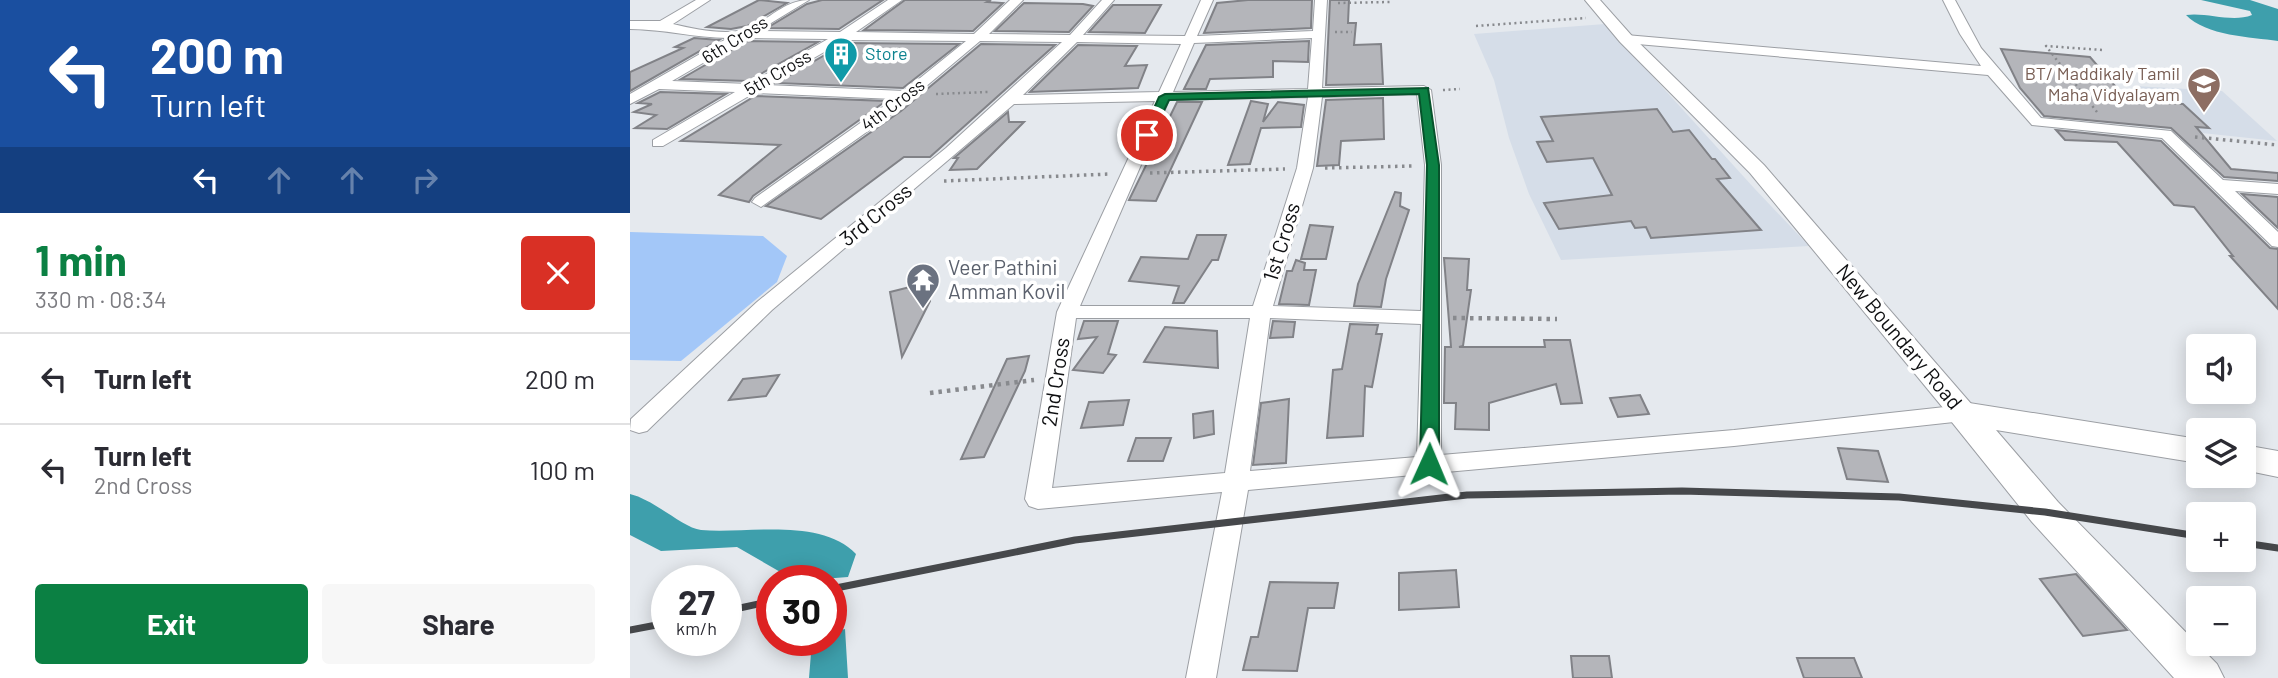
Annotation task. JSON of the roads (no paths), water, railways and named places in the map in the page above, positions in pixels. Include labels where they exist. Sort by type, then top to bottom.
[{"type":"main road","points":[[1963,413],[2186,449]]},
{"type":"main road","name":"New Boundary Road","points":[[1963,413],[2045,512],[2202,678]]},
{"type":"main road","points":[[2256,460],[2278,464]]},
{"type":"street","points":[[663,25],[704,0]]},
{"type":"street","name":"6th Cross","points":[[630,100],[751,33],[748,29],[803,0]]},
{"type":"street","name":"5th Cross","points":[[658,143],[844,35],[896,0]]},
{"type":"street","name":"4th Cross","points":[[761,202],[908,95],[978,39],[1017,0]]},
{"type":"street","name":"3rd Cross","points":[[639,425],[781,292],[917,183],[1011,100],[1074,40],[1108,0]]},
{"type":"street","name":"2nd Cross","points":[[1207,0],[1067,312],[1038,499],[1236,484]]},
{"type":"street","points":[[1950,0],[1991,71],[2037,122],[2166,134],[2278,242]]},
{"type":"street","name":"1st Cross","points":[[1201,678],[1236,484],[1261,312],[1305,169],[1315,95],[1321,1]]},
{"type":"street","name":"New Boundary Road","points":[[1599,8],[1757,169],[1963,413]]},
{"type":"street","points":[[630,25],[663,25],[700,34],[978,39],[1187,40],[1319,34]]},
{"type":"street","points":[[1626,38],[1991,71]]},
{"type":"street","points":[[657,85],[908,95]]},
{"type":"street","points":[[1011,100],[1315,95],[1424,90],[1433,165],[1429,464]]},
{"type":"street","points":[[2221,185],[2278,189]]},
{"type":"street","points":[[1067,312],[1261,312],[1432,318]]},
{"type":"street","points":[[1236,484],[1429,464],[1734,438],[1963,413]]},
{"type":"railway","points":[[847,586],[1075,540],[1467,495],[1682,491],[1899,497],[2045,512],[2186,534]]},
{"type":"railway","points":[[2256,545],[2278,548]]},
{"type":"railway","points":[[742,608],[756,604]]},
{"type":"railway","points":[[630,630],[651,626]]},
{"type":"place","name":"Store","points":[[841,84]]},
{"type":"place","name":"BT/ Maddikaly Tamil Maha Vidyalayam","points":[[2204,114]]},
{"type":"place","name":"Veer Pathini Amman Kovil","points":[[923,310]]}]
